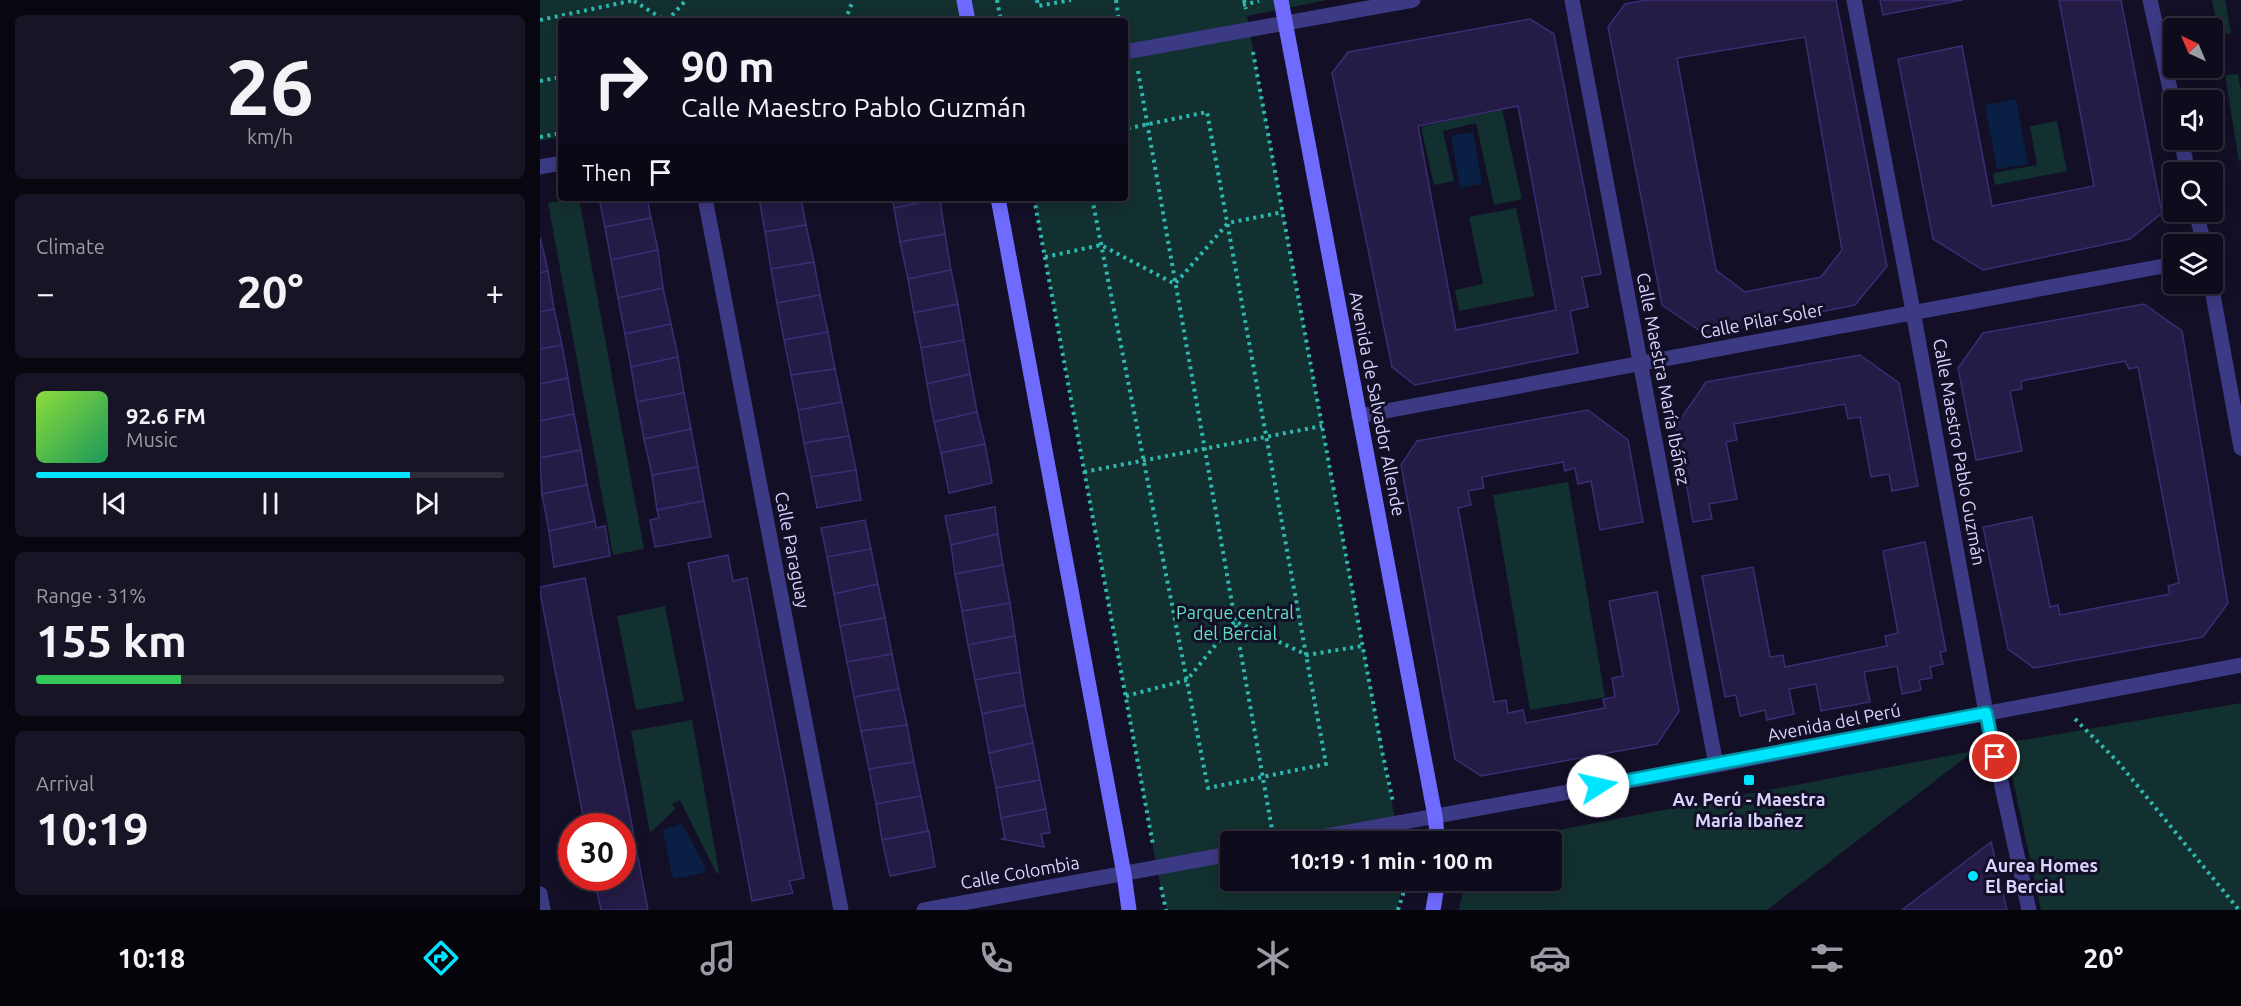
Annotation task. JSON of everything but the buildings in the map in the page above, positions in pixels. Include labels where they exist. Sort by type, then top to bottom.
[{"type":"street","points":[[964,0],[967,18]]},
{"type":"street","name":"Avenida de Salvador Allende","points":[[1281,0],[1437,831]]},
{"type":"street","points":[[1130,51],[1413,0]]},
{"type":"street","name":"Calle Maestra María Ibáñez","points":[[1572,0],[1716,765]]},
{"type":"street","name":"Calle Maestro Pablo Guzmán","points":[[1854,0],[1986,713],[2029,910]]},
{"type":"street","points":[[2150,0],[2170,90]]},
{"type":"street","points":[[540,167],[558,164]]},
{"type":"street","name":"Calle Paraguay","points":[[706,201],[841,910]]},
{"type":"street","points":[[999,201],[1129,910]]},
{"type":"street","name":"Calle Pilar Soler","points":[[1359,416],[2163,266]]},
{"type":"street","points":[[2213,294],[2241,448]]},
{"type":"street","name":"Avenida del Perú","points":[[1435,816],[2241,665]]},
{"type":"street","points":[[1354,831],[1435,816]]},
{"type":"street","points":[[1124,874],[1220,856]]},
{"type":"street","name":"Calle Colombia","points":[[924,910],[1124,874]]},
{"type":"street","points":[[1433,910],[1436,891]]},
{"type":"street","points":[[540,894],[543,910]]},
{"type":"path","points":[[669,18],[686,0]]},
{"type":"path","points":[[847,18],[853,0]]},
{"type":"path","points":[[997,0],[1000,18]]},
{"type":"path","points":[[1037,0],[1038,6],[1071,0]]},
{"type":"path","points":[[1116,0],[1119,18]]},
{"type":"path","points":[[1244,0],[1362,646],[1398,823]]},
{"type":"path","points":[[540,20],[635,1],[661,18]]},
{"type":"path","points":[[1130,51],[1148,124],[1272,831]]},
{"type":"path","points":[[540,81],[558,78]]},
{"type":"path","points":[[1093,201],[1208,789],[1326,764],[1207,112],[1128,128]]},
{"type":"path","points":[[540,137],[558,134]]},
{"type":"path","points":[[1035,201],[1166,910]]},
{"type":"path","points":[[1175,284],[1228,223],[1283,212]]},
{"type":"path","points":[[1045,256],[1101,244],[1175,284]]},
{"type":"path","points":[[1084,472],[1322,426]]},
{"type":"path","points":[[1235,621],[1307,655],[1362,646]]},
{"type":"path","points":[[1126,696],[1187,680],[1235,621]]},
{"type":"path","points":[[2056,700],[2118,762],[2239,910]]},
{"type":"path","points":[[1398,910],[1403,891]]},
{"type":"green space","name":"Parque central del Bercial","points":[[540,0],[1327,0],[1247,16],[1397,831],[1220,831],[1220,891],[1401,891],[1397,910],[1167,910],[1162,895],[1035,201],[1128,201],[1128,18],[558,18],[558,138],[540,141]]},
{"type":"green space","points":[[2212,0],[2225,0],[2231,33],[2223,34],[2223,18],[2216,18]]},
{"type":"green space","points":[[2238,74],[2241,92],[2241,161],[2239,161],[2225,75]]},
{"type":"green space","points":[[1502,109],[1522,199],[1494,205],[1476,123],[1443,131],[1454,181],[1434,185],[1421,127]]},
{"type":"green space","points":[[2057,121],[2067,171],[1995,185],[1993,173],[2037,165],[2030,126]]},
{"type":"green space","points":[[580,201],[644,549],[613,555],[548,203]]},
{"type":"green space","points":[[1516,208],[1534,296],[1459,311],[1455,290],[1483,284],[1469,217]]},
{"type":"green space","points":[[1568,482],[1605,697],[1530,710],[1493,495]]},
{"type":"green space","points":[[665,606],[684,701],[636,710],[617,616]]},
{"type":"green space","points":[[2241,703],[2241,910],[2041,910],[2005,743]]},
{"type":"green space","points":[[692,720],[719,872],[717,874],[680,800],[672,804],[675,809],[650,833],[631,731]]},
{"type":"green space","points":[[1974,751],[1767,910],[1459,910],[1463,891],[1562,891],[1562,831],[1553,831]]},
{"type":"water","points":[[2016,99],[2028,164],[1997,169],[1985,105]]},
{"type":"water","points":[[1473,132],[1482,184],[1460,188],[1451,136]]},
{"type":"water","points":[[683,825],[706,869],[703,873],[675,879],[672,876],[663,830]]},
{"type":"place","name":"Av. Perú - Maestra María Ibañez","points":[[1749,780]]},
{"type":"place","name":"Aurea Homes El Bercial","points":[[1973,876]]},
{"type":"route","points":[[1598,786],[1986,713],[1995,757]]}]
